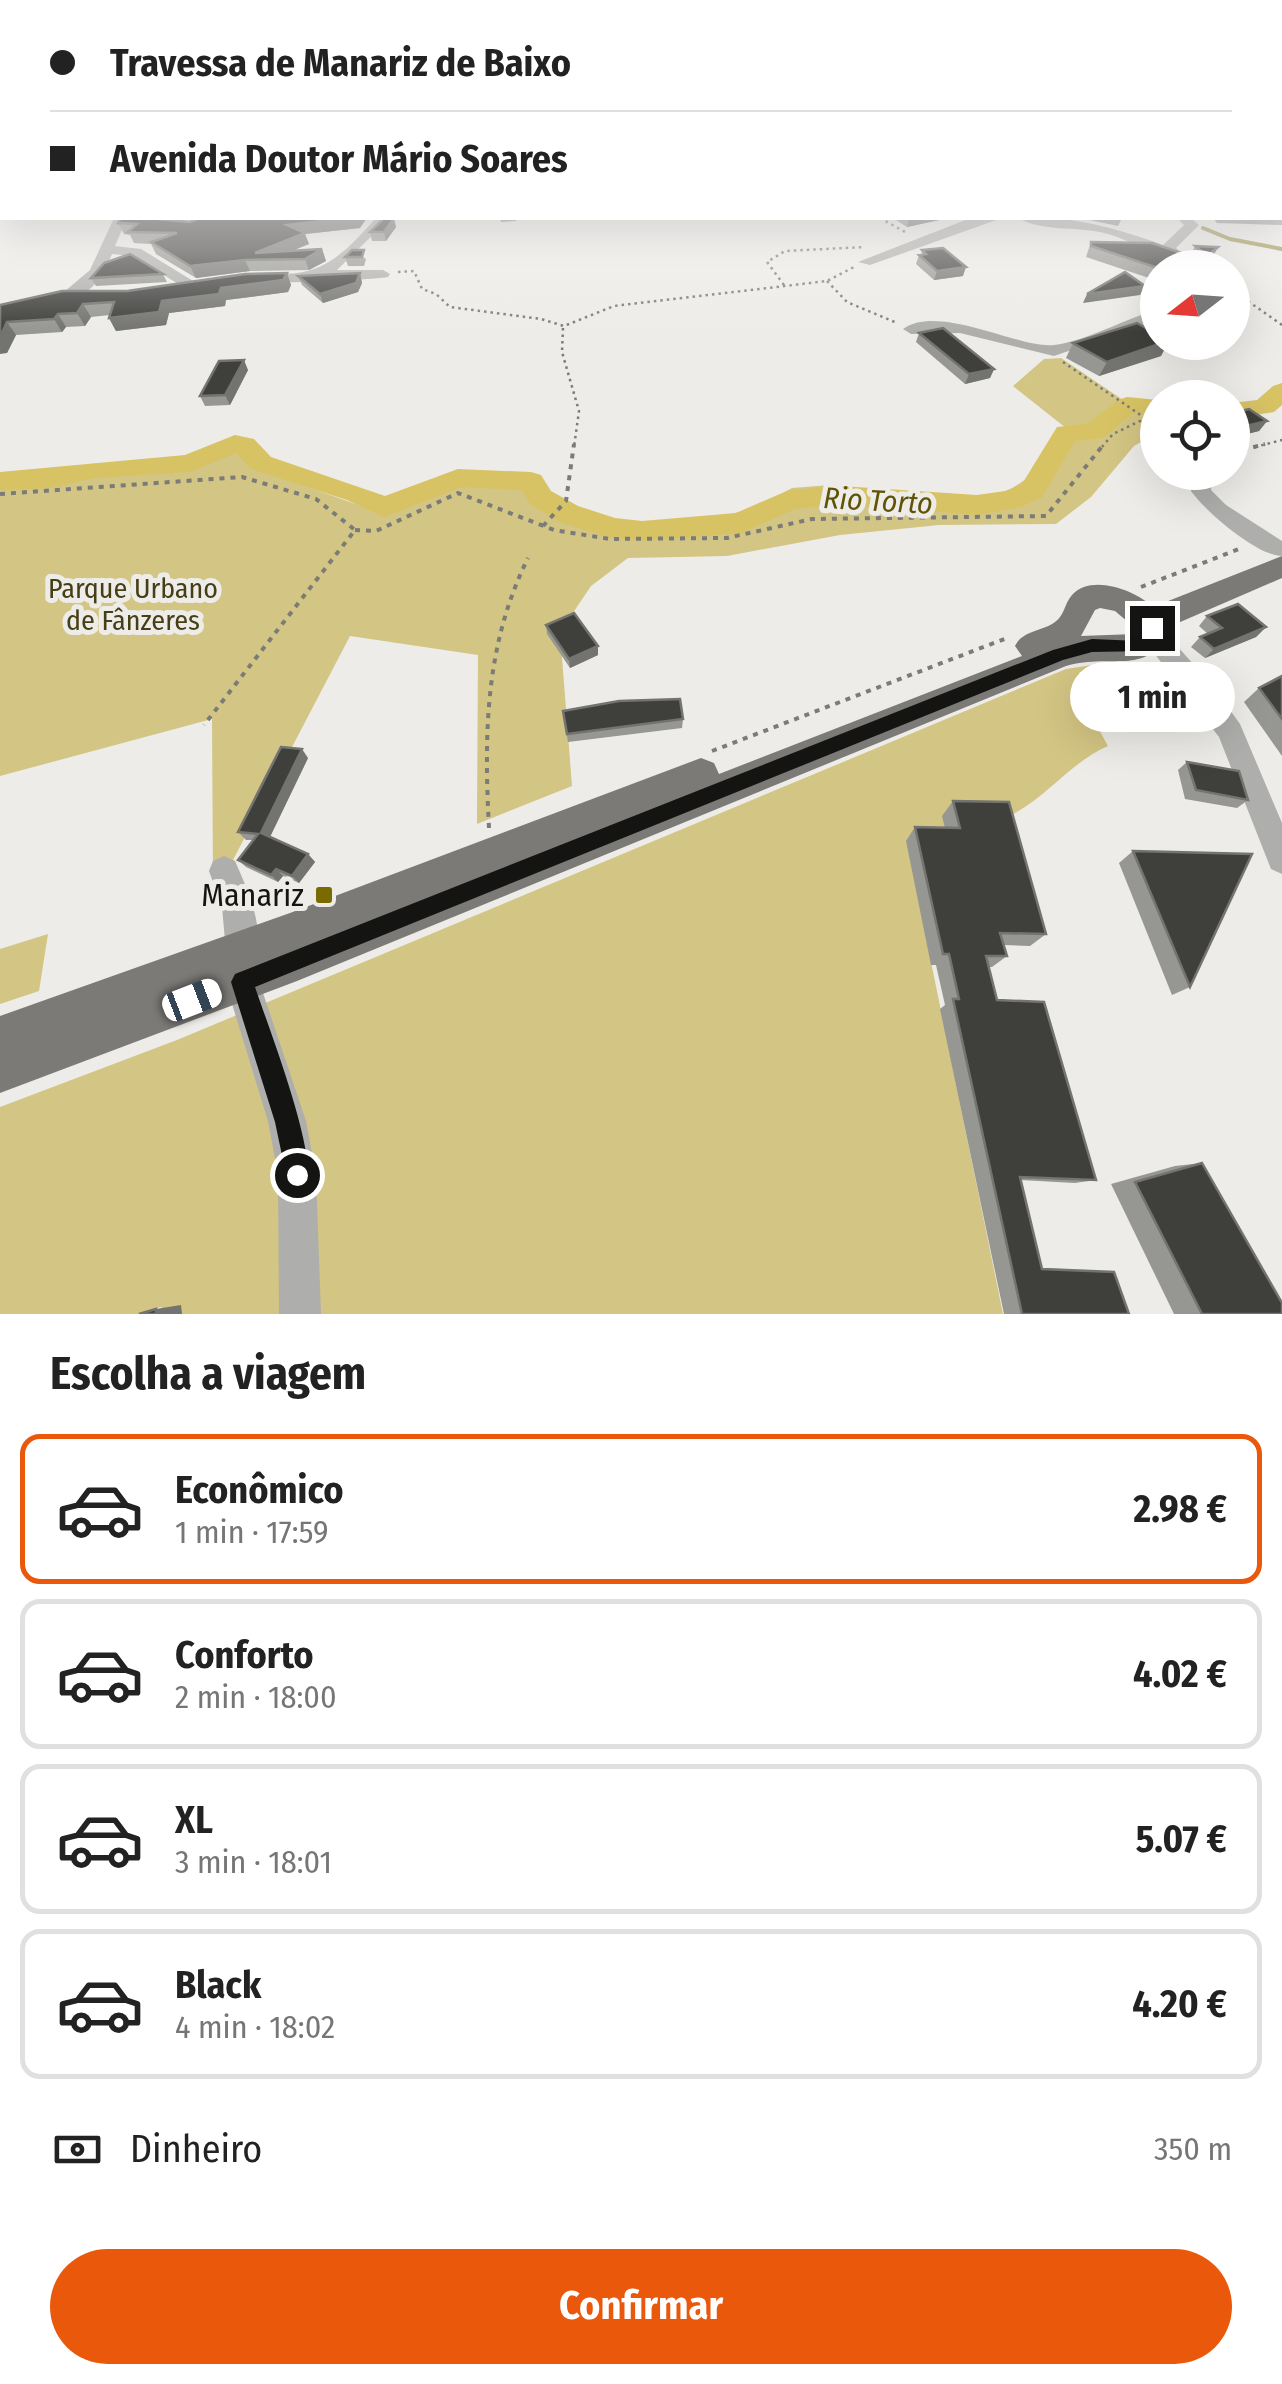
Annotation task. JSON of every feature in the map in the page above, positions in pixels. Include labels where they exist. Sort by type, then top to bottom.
[{"type":"main road","points":[[0,1070],[242,967],[1066,631],[1078,608],[1091,598],[1127,603],[1148,599],[1281,554]]},
{"type":"main road","points":[[0,1039],[242,967],[1078,648],[1136,640],[1165,614],[1281,554]]},
{"type":"main road","points":[[1127,603],[1147,618],[1136,640]]},
{"type":"main road","points":[[1077,616],[1087,632],[1136,640]]},
{"type":"street","points":[[68,294],[97,272],[109,250],[112,230],[127,220]]},
{"type":"street","points":[[235,281],[302,281],[320,274],[358,246],[382,220]]},
{"type":"street","points":[[865,262],[914,242],[988,220]]},
{"type":"street","points":[[1041,220],[1108,229],[1163,250]]},
{"type":"street","points":[[1170,250],[1169,246],[1192,225],[1186,220]]},
{"type":"street","points":[[109,250],[136,252],[156,245]]},
{"type":"street","points":[[136,252],[200,286],[174,290]]},
{"type":"street","points":[[320,274],[383,274]]},
{"type":"street","points":[[51,299],[68,294],[102,295]]},
{"type":"street","points":[[911,329],[960,328],[1054,351],[1140,320]]},
{"type":"street","points":[[1201,490],[1210,502],[1281,554]]},
{"type":"street","points":[[1136,640],[1188,676],[1230,732],[1282,859]]},
{"type":"street","points":[[224,871],[238,907],[242,967],[287,1122],[297,1175],[300,1314]]},
{"type":"path","points":[[883,220],[914,242]]},
{"type":"path","points":[[784,285],[767,262],[785,251],[914,242]]},
{"type":"path","points":[[383,274],[414,271],[422,289],[436,294],[442,304],[450,307],[541,319],[564,326],[614,306],[826,280],[865,262]]},
{"type":"path","points":[[826,280],[847,302],[911,329]]},
{"type":"path","points":[[1250,303],[1282,325]]},
{"type":"path","points":[[543,526],[566,501],[579,411],[562,352],[564,326]]},
{"type":"path","points":[[1054,351],[1140,416]]},
{"type":"path","points":[[0,494],[242,477],[316,500],[355,530],[376,531],[458,493],[543,526],[610,538],[728,538],[812,519],[1046,516],[1113,434],[1140,421]]},
{"type":"path","points":[[1250,448],[1282,440]]},
{"type":"path","points":[[204,724],[355,530]]},
{"type":"path","points":[[489,828],[486,726],[496,632],[508,592],[528,558]]},
{"type":"green space","name":"Parque Urbano de Fânzeres","points":[[1061,358],[1140,411],[1140,443],[1091,497],[1056,524],[939,525],[840,535],[727,556],[628,558],[591,586],[560,632],[572,786],[477,824],[478,655],[350,636],[233,860],[235,869],[213,881],[212,719],[0,776],[0,487],[195,468],[237,449],[257,469],[381,513],[462,483],[524,488],[592,515],[631,524],[711,519],[759,507],[792,488],[830,485],[930,496],[1002,495],[1026,479],[1066,428],[1013,386],[1044,359]]},
{"type":"green space","points":[[1112,662],[1091,715],[1108,746],[1003,820],[910,859],[1003,1314],[166,1314],[161,1307],[138,1314],[0,1314],[0,1107],[177,1040],[1066,669]]},
{"type":"green space","points":[[48,934],[39,991],[0,1004],[0,949]]},
{"type":"building","points":[[331,220],[287,225],[305,233],[255,253],[322,249],[305,259],[190,266],[151,242],[177,233],[128,232],[137,224],[118,223]]},
{"type":"building","points":[[382,220],[393,220],[384,232],[370,232]]},
{"type":"building","points":[[1091,242],[1152,243],[1173,250],[1140,250],[1140,262],[1091,246]]},
{"type":"building","points":[[1195,246],[1218,247],[1214,250]]},
{"type":"building","points":[[943,248],[966,267],[937,271],[919,255],[926,254],[922,250]]},
{"type":"building","points":[[352,250],[364,250],[362,257],[345,257]]},
{"type":"building","points":[[130,254],[163,274],[91,278],[104,263]]},
{"type":"building","points":[[1125,272],[1140,282],[1140,287],[1087,294]]},
{"type":"building","points":[[287,273],[283,280],[162,301],[159,312],[109,318],[114,302],[83,304],[77,313],[58,314],[54,319],[7,322],[0,337],[0,305],[62,291],[127,291],[245,274]]},
{"type":"building","points":[[360,273],[356,283],[320,294],[298,276]]},
{"type":"building","points":[[1140,325],[1140,351],[1107,362],[1073,343]]},
{"type":"building","points":[[943,328],[994,369],[969,374],[919,333]]},
{"type":"building","points":[[244,360],[225,395],[200,396],[219,361]]},
{"type":"building","points":[[1250,410],[1267,421],[1250,425]]},
{"type":"building","points":[[1238,604],[1266,627],[1214,649],[1200,637],[1222,628],[1207,616]]},
{"type":"building","points":[[574,613],[598,646],[569,659],[546,625]]},
{"type":"building","points":[[1282,676],[1282,719],[1259,688]]},
{"type":"building","points":[[680,699],[683,719],[567,734],[563,711],[619,701]]},
{"type":"building","points":[[281,747],[302,749],[261,833],[308,854],[292,876],[276,869],[271,875],[238,860],[258,834],[238,832]]},
{"type":"building","points":[[1187,762],[1239,771],[1248,800],[1196,790]]},
{"type":"building","points":[[953,801],[1009,802],[1046,934],[1000,933],[1007,956],[986,956],[997,1000],[1044,1002],[1096,1180],[1020,1177],[1042,1269],[1114,1272],[1129,1314],[1022,1314],[953,999],[959,999],[949,954],[943,954],[915,827],[960,828]]},
{"type":"building","points":[[1133,851],[1252,854],[1190,987]]},
{"type":"building","points":[[1202,1163],[1282,1303],[1282,1314],[1202,1314],[1135,1182]]},
{"type":"waterway","points":[[1203,228],[1230,239],[1282,249]]},
{"type":"waterway","name":"Rio Torto","points":[[1250,409],[1265,407],[1282,391]]},
{"type":"waterway","name":"Rio Torto","points":[[0,481],[190,463],[235,443],[244,445],[261,463],[357,493],[384,507],[458,478],[531,481],[540,497],[571,515],[592,518],[608,527],[642,531],[741,523],[789,500],[841,495],[977,505],[1011,500],[1032,490],[1066,433],[1094,432],[1127,405],[1140,406]]},
{"type":"place","name":"Manariz","points":[[324,895]]},
{"type":"route","points":[[297,1175],[287,1122],[242,982],[1059,655],[1092,646],[1142,647],[1152,636],[1152,628]]}]
